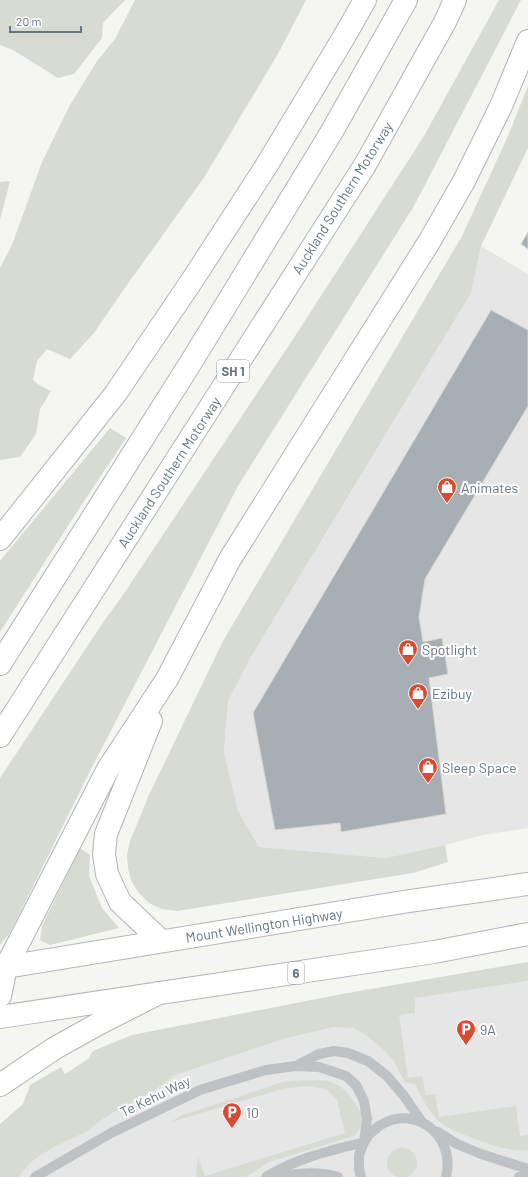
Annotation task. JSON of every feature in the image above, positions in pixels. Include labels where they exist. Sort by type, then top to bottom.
[{"type":"main road","points":[[0,539],[120,387],[193,279],[265,168],[365,0]]},
{"type":"main road","points":[[0,664],[201,346],[331,132],[406,0]]},
{"type":"main road","name":"Auckland Southern Motorway","points":[[0,736],[365,165],[456,0]]},
{"type":"main road","points":[[0,996],[3,967],[108,769],[167,679],[230,559],[429,242],[464,181],[501,106],[528,41]]},
{"type":"main road","points":[[161,942],[120,902],[107,874],[104,854],[106,834],[167,679]]},
{"type":"main road","name":"Mount Wellington Highway","points":[[3,967],[403,902],[527,884]]},
{"type":"main road","name":"6","points":[[0,1017],[434,952],[528,934]]},
{"type":"main road","points":[[0,1086],[55,1048],[159,993]]},
{"type":"lane","name":"Te Kehu Way","points":[[296,1066],[319,1054],[334,1051],[348,1053],[368,1061],[387,1076],[404,1096],[422,1122]]},
{"type":"lane","name":"Te Kehu Way","points":[[35,1177],[111,1133],[200,1090],[266,1070],[296,1066],[319,1067],[346,1076],[356,1085],[364,1101],[367,1119],[364,1142],[359,1155],[359,1169],[361,1177]]},
{"type":"lane","name":"Te Kehu Way","points":[[364,1142],[372,1131],[383,1123],[395,1119],[409,1118],[422,1122],[457,1144],[481,1154],[528,1169]]},
{"type":"lane","name":"Te Kehu Way","points":[[433,1129],[442,1140],[447,1153],[449,1167],[446,1177]]},
{"type":"lane","points":[[266,1177],[276,1170],[319,1153],[364,1142]]},
{"type":"lane","points":[[278,1177],[308,1173],[329,1174],[338,1177]]},
{"type":"lane","points":[[519,1177],[528,1176]]},
{"type":"shaded area","points":[[0,0],[125,0],[103,23],[102,38],[74,74],[58,78],[13,50],[0,45]]},
{"type":"shaded area","points":[[135,0],[306,0],[279,52],[205,176],[94,333],[70,359],[47,349],[37,361],[33,380],[51,391],[40,409],[36,434],[20,457],[0,460],[0,268],[12,245],[42,162],[70,105],[97,61],[115,39]]},
{"type":"shaded area","points":[[499,0],[521,0],[414,206],[238,486],[91,769],[11,931],[0,945],[0,778],[299,330],[424,136]]},
{"type":"shaded area","points":[[528,86],[528,148],[481,246],[471,293],[251,657],[228,701],[224,752],[238,811],[259,847],[386,858],[445,845],[448,862],[413,873],[177,911],[162,909],[149,903],[138,892],[131,880],[128,868],[127,855],[130,841],[149,795],[223,641],[462,236],[508,136]]},
{"type":"shaded area","points":[[10,181],[0,220],[0,182]]},
{"type":"shaded area","points":[[481,246],[528,274],[528,828],[483,835],[386,858],[259,847],[238,811],[224,752],[228,701],[251,657],[471,293]]},
{"type":"shaded area","points":[[110,428],[126,438],[0,632],[0,561]]},
{"type":"shaded area","points":[[80,848],[90,855],[89,876],[102,908],[119,928],[50,945],[40,940],[42,926]]},
{"type":"shaded area","points":[[528,962],[528,981],[415,998],[415,1013],[399,1015],[408,1078],[422,1076],[426,1095],[435,1094],[439,1117],[516,1106],[520,1136],[528,1135],[528,1150],[511,1150],[490,1144],[446,1126],[431,1112],[415,1084],[405,1082],[393,1060],[384,1050],[363,1033],[353,1028],[333,1027],[283,1039],[175,1075],[153,1091],[104,1118],[87,1131],[40,1155],[19,1177],[0,1177],[0,1124],[23,1104],[30,1085],[61,1067],[65,1074],[88,1059],[93,1051],[132,1035],[342,994]]},
{"type":"shaded area","points":[[528,981],[528,1177],[0,1177],[0,1147],[153,1048],[414,998]]},
{"type":"shaded area","points":[[290,1081],[328,1081],[336,1084],[351,1097],[359,1110],[361,1110],[361,1124],[359,1131],[354,1136],[269,1162],[246,1177],[196,1177],[198,1157],[205,1176],[345,1133],[337,1100],[326,1089],[307,1086],[286,1088],[171,1122],[180,1116]]},
{"type":"shaded area","points":[[402,1148],[412,1153],[417,1163],[412,1173],[402,1178],[392,1173],[387,1163],[392,1153]]},
{"type":"building","points":[[528,232],[528,249],[521,244]]},
{"type":"building","points":[[491,310],[528,330],[528,406],[425,579],[419,617],[423,642],[442,638],[448,674],[429,678],[446,814],[341,832],[340,823],[275,830],[253,713]]},
{"type":"place","name":"Animates","points":[[447,504]]},
{"type":"place","name":"Spotlight","points":[[408,666]]},
{"type":"place","name":"Ezibuy","points":[[418,710]]},
{"type":"place","name":"Sleep Space","points":[[428,784]]},
{"type":"place","name":"9A","points":[[466,1046]]},
{"type":"place","name":"10","points":[[232,1129]]}]
